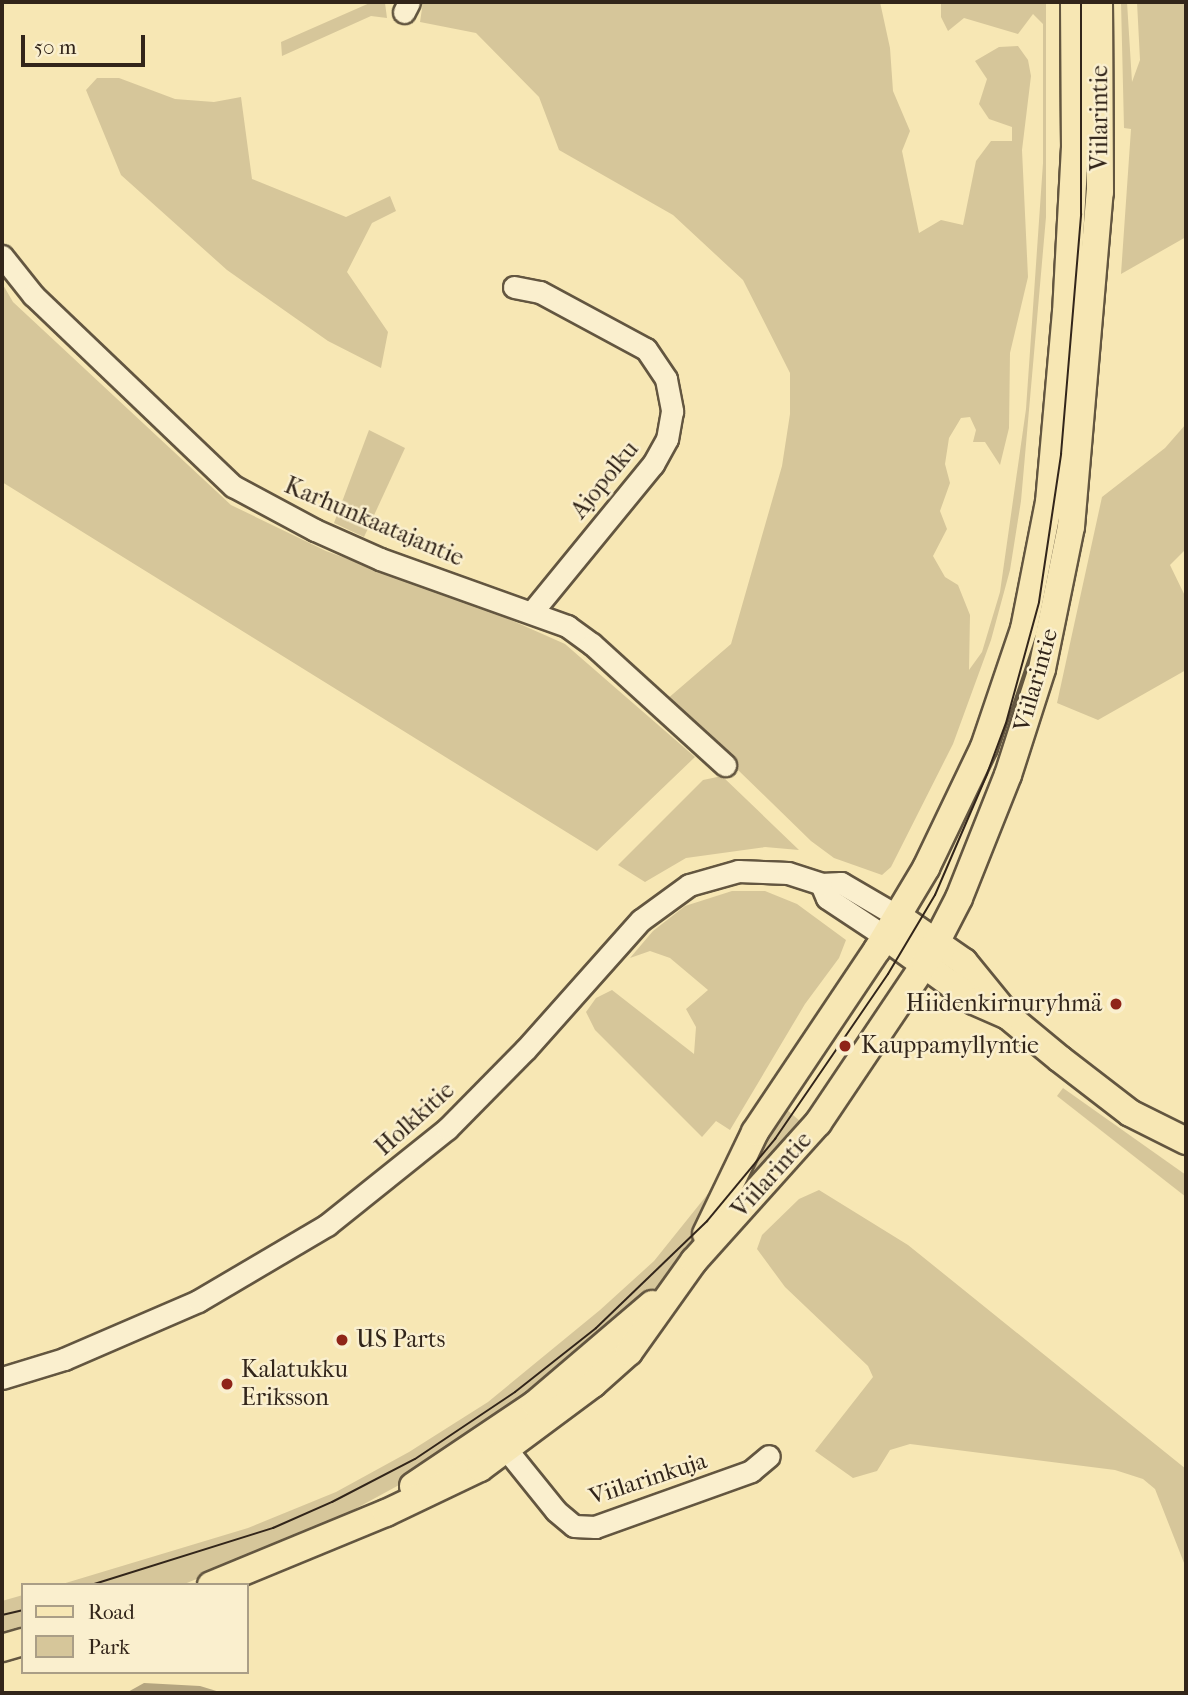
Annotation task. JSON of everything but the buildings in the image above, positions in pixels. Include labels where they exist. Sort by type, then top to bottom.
[{"type":"main road","name":"Viilarintie","points":[[694,1261],[755,1132],[892,927],[984,747],[1024,629],[1049,502],[1072,227],[1074,2]]},
{"type":"main road","name":"Viilarintie","points":[[216,1583],[349,1525],[441,1489],[500,1443],[629,1352],[655,1321],[669,1292],[694,1261],[818,1123],[931,954],[1012,761],[1042,669],[1071,527],[1100,192],[1099,2]]},
{"type":"main road","points":[[892,927],[931,954],[974,1001],[1008,1016],[1130,1113],[1186,1141]]},
{"type":"main road","points":[[2,1648],[21,1643]]},
{"type":"street","name":"Karhunkaatajantie","points":[[2,256],[33,295],[233,486],[368,554],[567,626],[592,644],[725,765]]},
{"type":"street","name":"Ajopolku","points":[[514,287],[540,292],[646,349],[666,379],[672,411],[667,439],[653,464],[532,612]]},
{"type":"street","name":"Holkkitie","points":[[2,1378],[64,1359],[186,1307],[327,1225],[447,1129],[525,1050],[613,948],[668,897],[689,885],[738,871],[788,873],[821,884],[841,883],[892,927]]},
{"type":"street","name":"Viilarinkuja","points":[[500,1443],[556,1511],[574,1526],[595,1527],[751,1471],[769,1456]]},
{"type":"green space","points":[[372,2],[385,3],[387,18],[371,16],[282,56],[281,42]]},
{"type":"green space","points":[[423,2],[880,2],[890,48],[893,91],[910,131],[902,151],[919,233],[941,220],[963,225],[976,161],[991,141],[1012,141],[1012,127],[989,119],[979,104],[987,79],[975,61],[999,47],[1018,46],[1028,60],[1031,76],[1022,150],[1028,277],[1010,353],[1009,428],[1000,465],[985,442],[973,442],[976,430],[970,417],[961,418],[949,438],[945,464],[950,483],[940,511],[947,529],[933,556],[945,577],[958,585],[970,615],[969,670],[982,652],[1000,592],[1026,409],[1043,163],[1043,24],[1033,14],[1018,34],[964,18],[948,31],[941,17],[941,2],[1046,2],[1046,217],[1021,501],[1010,570],[991,640],[953,744],[891,867],[882,875],[834,858],[811,841],[666,700],[731,644],[782,466],[790,414],[790,373],[743,280],[673,215],[559,150],[539,97],[476,33],[420,22]]},
{"type":"green space","points":[[1121,2],[1127,2],[1132,82],[1140,60],[1137,2],[1186,2],[1186,237],[1121,274],[1131,129],[1124,128]]},
{"type":"green space","points":[[97,78],[119,78],[175,99],[214,102],[241,97],[252,179],[346,217],[390,196],[396,211],[372,223],[347,272],[388,332],[381,368],[328,341],[227,270],[121,175],[86,90]]},
{"type":"green space","points":[[2,283],[13,302],[231,505],[326,551],[493,612],[565,644],[695,757],[597,851],[2,482]]},
{"type":"green space","points":[[1186,424],[1186,549],[1170,565],[1186,598],[1186,670],[1098,720],[1057,703],[1102,497],[1165,448]]},
{"type":"green space","points":[[369,430],[405,448],[364,537],[334,523]]},
{"type":"green space","points":[[722,776],[799,850],[765,847],[686,858],[645,882],[618,865],[703,780]]},
{"type":"green space","points":[[732,891],[765,891],[797,904],[846,940],[839,958],[805,1004],[730,1130],[716,1121],[702,1137],[595,1030],[586,1012],[596,998],[612,990],[694,1054],[696,1027],[686,1009],[708,990],[670,958],[650,951],[630,958],[653,931],[685,906]]},
{"type":"green space","points":[[1063,1088],[1186,1175],[1186,1197],[1057,1096]]},
{"type":"green space","points":[[786,1109],[808,1128],[732,1202],[751,1155]]},
{"type":"green space","points":[[719,1180],[707,1223],[675,1272],[610,1333],[412,1478],[320,1528],[187,1583],[66,1583],[248,1528],[336,1492],[409,1452],[488,1402],[600,1310],[654,1261]]},
{"type":"green space","points":[[819,1190],[908,1245],[1186,1469],[1186,1568],[1155,1489],[1143,1479],[1115,1470],[910,1444],[890,1450],[877,1471],[853,1478],[815,1451],[873,1377],[868,1366],[785,1287],[757,1249],[762,1235],[799,1199]]},
{"type":"green space","points":[[21,1596],[21,1631],[2,1636],[2,1601]]},
{"type":"shaded area","points":[[144,1683],[200,1686],[223,1693],[126,1693]]},
{"type":"tram line","points":[[97,1583],[273,1528],[332,1502],[415,1459],[515,1392],[596,1328],[707,1221],[775,1139],[888,974],[935,895],[987,774],[1006,723],[1039,602],[1061,454],[1081,214],[1081,2]]},
{"type":"tram line","points":[[2,1615],[21,1610]]},
{"type":"place","name":"Hiidenkirnuryhmä","points":[[1116,1004]]},
{"type":"place","name":"Kauppamyllyntie","points":[[845,1046]]},
{"type":"place","name":"US Parts","points":[[342,1340]]},
{"type":"place","name":"Kalatukku Eriksson","points":[[227,1384]]}]
